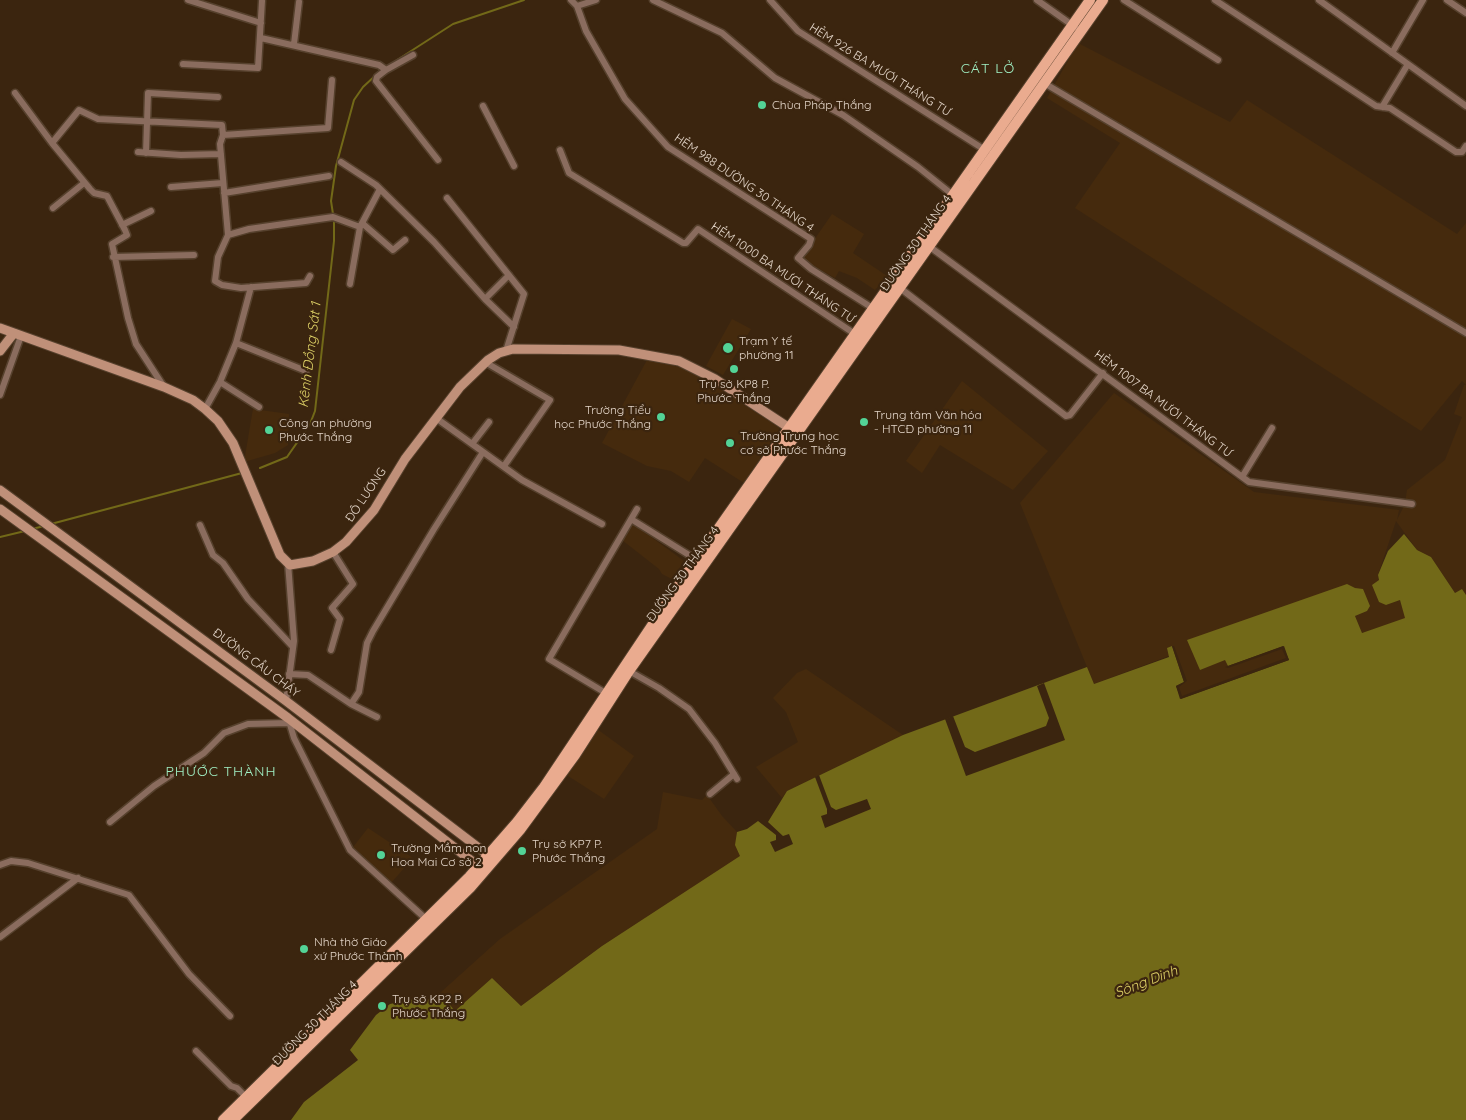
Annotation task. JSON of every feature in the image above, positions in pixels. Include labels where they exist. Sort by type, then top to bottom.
[{"type":"main road","name":"ĐƯỜNG 30 THÁNG 4","points":[[687,582],[697,560],[930,247],[1076,28],[1090,0]]},
{"type":"main road","name":"ĐƯỜNG 30 THÁNG 4","points":[[1076,28],[1103,0]]},
{"type":"main road","name":"ĐƯỜNG 30 THÁNG 4","points":[[223,1120],[322,1028],[520,830],[608,695],[793,430],[855,334],[985,150],[1040,81]]},
{"type":"main road","points":[[0,328],[164,387],[193,400],[205,409],[218,421],[233,443],[280,555],[288,564]]},
{"type":"main road","points":[[0,351],[17,334]]},
{"type":"main road","name":"ĐÔ LƯƠNG","points":[[288,564],[300,565],[333,552],[356,532],[374,510],[405,459],[460,387],[485,362],[506,351],[533,348],[619,350],[679,361],[715,379],[793,430]]},
{"type":"main road","name":"ĐƯỜNG CẦU CHÁY","points":[[0,490],[286,701],[491,857]]},
{"type":"main road","name":"ĐƯỜNG CẦU CHÁY","points":[[0,509],[227,673],[482,869]]},
{"type":"main road","points":[[227,673],[234,663]]},
{"type":"main road","name":"ĐƯỜNG 30 THÁNG 4","points":[[233,1120],[426,919],[452,900]]},
{"type":"street","points":[[188,0],[261,22]]},
{"type":"street","name":"HẺM 988 ĐƯỜNG 30 THÁNG 4","points":[[571,0],[577,6],[586,31],[625,99],[668,147],[811,239],[809,245],[798,258],[811,269],[874,308]]},
{"type":"street","points":[[577,6],[596,0]]},
{"type":"street","points":[[653,0],[722,33],[775,78],[851,120],[918,167],[953,195]]},
{"type":"street","name":"HẺM 926 BA MƯƠI THÁNG TƯ","points":[[770,0],[798,31],[985,150]]},
{"type":"street","points":[[1037,0],[1076,28]]},
{"type":"street","points":[[1124,0],[1218,60]]},
{"type":"street","points":[[1216,0],[1376,106],[1390,108],[1456,152],[1462,152],[1466,146]]},
{"type":"street","points":[[1319,0],[1466,106]]},
{"type":"street","points":[[1392,53],[1423,0]]},
{"type":"street","points":[[1447,0],[1466,14]]},
{"type":"street","points":[[183,64],[258,68],[262,2]]},
{"type":"street","points":[[294,44],[299,2]]},
{"type":"street","points":[[261,38],[294,44],[383,68]]},
{"type":"street","points":[[413,55],[383,68],[377,77],[378,84],[438,160]]},
{"type":"street","points":[[1382,107],[1408,64]]},
{"type":"street","points":[[223,135],[245,132],[328,128],[332,80]]},
{"type":"street","points":[[1040,81],[1466,334]]},
{"type":"street","points":[[15,93],[84,183],[94,193],[107,196],[122,225],[126,235],[112,244],[133,338],[164,387]]},
{"type":"street","points":[[146,153],[147,96],[150,93],[218,97]]},
{"type":"street","points":[[483,106],[514,166]]},
{"type":"street","points":[[52,143],[78,110],[98,119],[221,124],[224,127],[220,144],[228,235],[218,257],[214,279],[218,283],[230,287],[251,287],[306,283],[310,276]]},
{"type":"street","name":"HẺM 1000 BA MƯƠI THÁNG TƯ","points":[[560,150],[569,173],[683,243],[686,243],[698,229],[855,334]]},
{"type":"street","points":[[138,152],[181,155],[221,154]]},
{"type":"street","points":[[341,162],[380,189],[434,242],[485,299],[514,327]]},
{"type":"street","points":[[224,193],[329,176]]},
{"type":"street","points":[[53,208],[84,183]]},
{"type":"street","points":[[170,187],[223,183]]},
{"type":"street","points":[[350,284],[361,225],[380,189]]},
{"type":"street","points":[[447,198],[524,294],[506,351]]},
{"type":"street","points":[[122,225],[151,211]]},
{"type":"street","points":[[228,235],[249,229],[334,217],[361,225],[393,250],[405,240]]},
{"type":"street","name":"HẺM 1007 BA MƯƠI THÁNG TƯ","points":[[930,247],[1249,482],[1412,504]]},
{"type":"street","points":[[114,257],[194,256]]},
{"type":"street","points":[[485,299],[509,275]]},
{"type":"street","points":[[205,409],[220,382],[236,343],[251,287]]},
{"type":"street","points":[[900,288],[1066,416],[1070,415],[1103,373]]},
{"type":"street","points":[[0,395],[17,334]]},
{"type":"street","points":[[236,343],[306,371]]},
{"type":"street","points":[[485,362],[550,400],[504,466]]},
{"type":"street","points":[[220,382],[259,407]]},
{"type":"street","points":[[436,418],[522,480],[602,524]]},
{"type":"street","points":[[472,444],[489,422]]},
{"type":"street","points":[[1242,477],[1272,428]]},
{"type":"street","points":[[351,704],[359,692],[367,643],[373,631],[483,452]]},
{"type":"street","points":[[608,695],[549,659],[637,509]]},
{"type":"street","points":[[631,518],[697,560]]},
{"type":"street","points":[[200,525],[213,555],[223,563],[248,599],[293,647]]},
{"type":"street","points":[[331,650],[340,619],[332,608],[352,584],[333,552]]},
{"type":"street","points":[[286,701],[293,647],[288,564]]},
{"type":"street","points":[[625,670],[659,688],[689,709],[716,743],[736,777],[710,794]]},
{"type":"street","points":[[290,674],[308,675],[351,704],[377,717]]},
{"type":"street","points":[[110,822],[158,783],[204,753],[224,733],[248,724],[288,721],[294,738],[350,850],[426,919]]},
{"type":"street","points":[[0,864],[11,861],[28,863],[129,895],[189,974],[230,1016]]},
{"type":"street","points":[[0,937],[78,878]]},
{"type":"street","points":[[196,1051],[231,1086],[237,1088],[246,1097]]},
{"type":"shaded area","points":[[1078,43],[1230,122],[1247,100],[1457,234],[1466,223],[1466,385],[1462,381],[1421,431],[1075,208],[1120,143],[1047,98]]},
{"type":"shaded area","points":[[832,214],[864,234],[853,253],[887,276],[875,290],[857,278],[839,271],[835,278],[805,261],[803,256]]},
{"type":"shaded area","name":"Trạm Y tế phường 11","points":[[732,319],[751,329],[723,375],[706,366]]},
{"type":"shaded area","name":"Trường Tiểu học Phước Thắng","points":[[647,360],[689,369],[780,428],[744,483],[705,458],[689,482],[671,471],[647,466],[602,443]]},
{"type":"shaded area","points":[[962,381],[1048,451],[1013,490],[940,445],[922,473],[906,461]]},
{"type":"shaded area","points":[[1464,385],[1466,385],[1466,595],[1462,589],[1455,593],[1431,557],[1417,550],[1396,521],[1378,575],[1379,580],[1375,584],[1386,605],[1400,600],[1406,618],[1362,633],[1355,616],[1367,611],[1226,660],[1228,666],[1284,646],[1289,660],[1180,699],[1176,686],[1184,682],[1172,646],[1169,656],[1094,684],[1020,503],[1114,393],[1254,492],[1399,510],[1397,520],[1405,504],[1407,490],[1445,460],[1462,417],[1454,414]]},
{"type":"shaded area","name":"Công an phường Phước Thắng","points":[[253,409],[289,414],[288,445],[275,453],[244,462]]},
{"type":"shaded area","points":[[632,523],[684,561],[672,579],[662,574],[659,569],[622,540]]},
{"type":"shaded area","points":[[806,669],[903,735],[787,791],[782,798],[756,767],[798,742],[786,712],[773,698],[797,673]]},
{"type":"shaded area","points":[[597,729],[634,756],[604,799],[565,774]]},
{"type":"shaded area","points":[[663,792],[702,800],[707,795],[722,816],[737,832],[736,845],[741,856],[602,946],[521,1006],[492,978],[455,1011],[440,993],[500,939],[657,829]]},
{"type":"shaded area","name":"Trường Mầm non Hoa Mai Cơ sở 2","points":[[368,828],[413,858],[391,883],[350,851]]},
{"type":"water","name":"Sông Dinh","points":[[1404,534],[1417,550],[1431,557],[1455,593],[1462,589],[1466,595],[1466,1120],[291,1120],[304,1102],[358,1060],[350,1050],[376,1015],[390,1004],[415,999],[422,1003],[440,993],[455,1011],[492,978],[521,1006],[602,946],[740,856],[735,845],[737,832],[747,829],[758,821],[776,835],[776,840],[770,842],[775,852],[793,844],[789,834],[783,836],[768,822],[787,791],[903,735],[1087,667],[1094,684],[1169,657],[1167,648],[1172,646],[1184,682],[1176,686],[1181,699],[1289,660],[1283,646],[1228,666],[1225,660],[1200,670],[1187,640],[1347,584],[1363,589],[1370,606],[1367,611],[1355,616],[1362,633],[1405,618],[1400,600],[1386,605],[1379,602],[1372,585],[1379,580],[1378,575],[1388,551]]},
{"type":"pier","points":[[1172,646],[1174,646],[1187,681],[1179,687],[1182,696],[1286,658],[1282,649],[1228,668],[1225,667],[1284,646],[1289,660],[1180,699],[1176,686],[1184,682]]},
{"type":"pier","points":[[1044,683],[1065,740],[966,776],[945,719],[953,716],[965,747],[975,752],[1046,726],[1049,718],[1037,686]]},
{"type":"pier","points":[[819,775],[831,807],[836,810],[867,799],[871,809],[825,828],[821,816],[827,814],[827,809],[815,777]]},
{"type":"waterway","name":"Kênh Đồng Sát 1","points":[[394,62],[453,24],[524,0]]},
{"type":"waterway","name":"Kênh Đồng Sát 1","points":[[333,214],[331,201],[336,166],[354,100],[363,87],[376,75]]},
{"type":"waterway","name":"Kênh Đồng Sát 1","points":[[260,468],[287,457],[310,424],[315,411],[334,241],[334,219]]},
{"type":"waterway","name":"Kênh Đồng Sát 1","points":[[51,524],[242,473]]},
{"type":"waterway","name":"Kênh Đồng Sát 1","points":[[32,529],[44,526]]},
{"type":"waterway","name":"Kênh Đồng Sát 1","points":[[0,537],[25,531]]},
{"type":"place","name":"Chùa Pháp Thắng","points":[[762,105]]},
{"type":"place","name":"Trạm Y tế phường 11","points":[[728,348]]},
{"type":"place","name":"Trụ sở KP8 P. Phước Thắng","points":[[734,369]]},
{"type":"place","name":"Trường Tiểu học Phước Thắng","points":[[661,417]]},
{"type":"place","name":"Trung tâm Văn hóa - HTCĐ phường 11","points":[[864,422]]},
{"type":"place","name":"Công an phường Phước Thắng","points":[[269,430]]},
{"type":"place","name":"Trường Trung học cơ sở Phước Thắng","points":[[730,443]]},
{"type":"place","name":"Trụ sở KP7 P. Phước Thắng","points":[[522,851]]},
{"type":"place","name":"Trường Mầm non Hoa Mai Cơ sở 2","points":[[381,855]]},
{"type":"place","name":"Nhà thờ Giáo xứ Phước Thành","points":[[304,949]]},
{"type":"place","name":"Trụ sở KP2 P. Phước Thắng","points":[[382,1006]]},
{"type":"district","name":"CÁT LỞ","points":[[988,69]]},
{"type":"district","name":"PHƯỚC THÀNH","points":[[221,772]]}]
